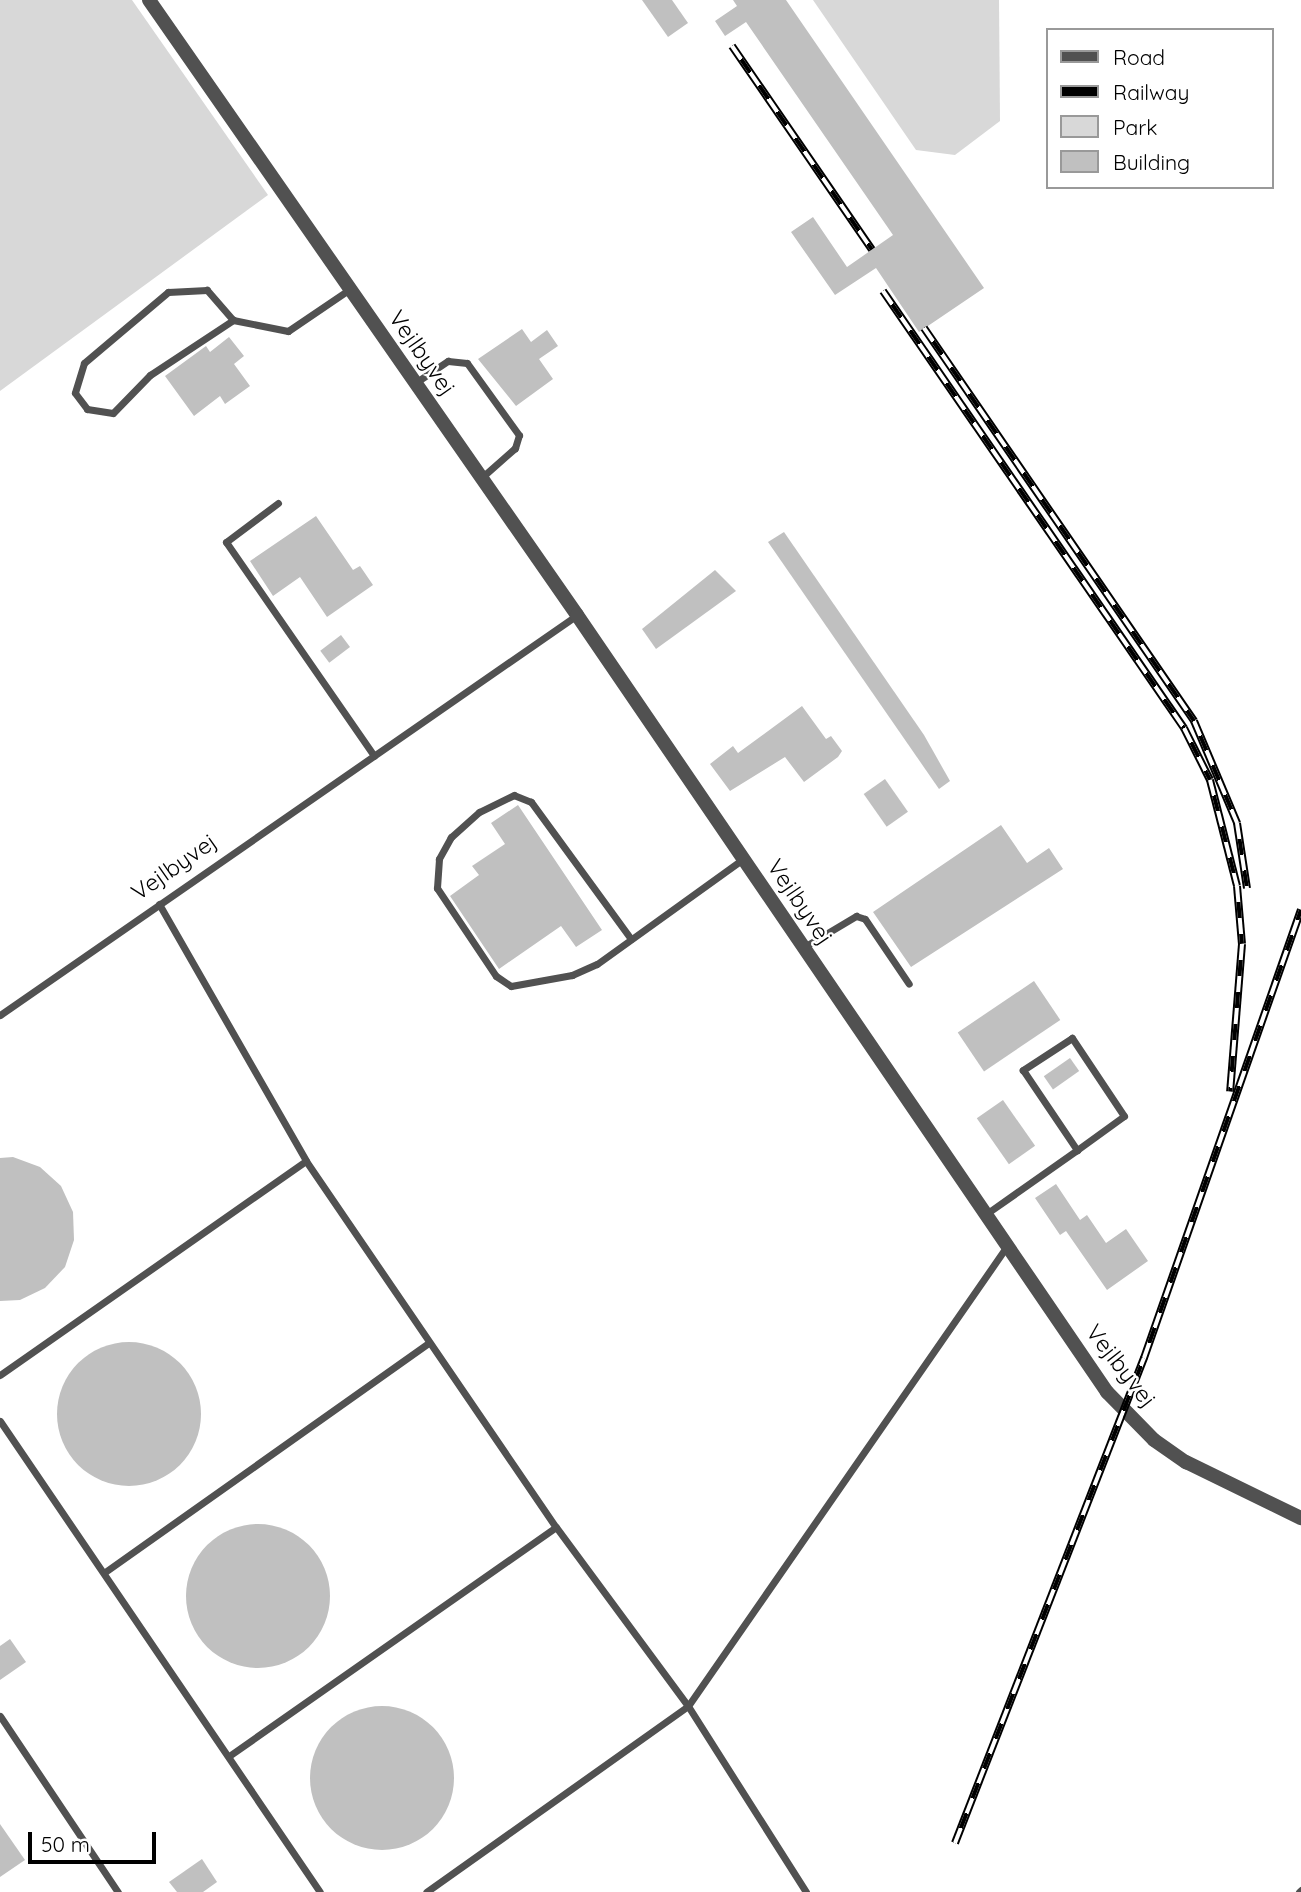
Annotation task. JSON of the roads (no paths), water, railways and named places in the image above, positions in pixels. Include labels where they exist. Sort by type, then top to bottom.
[{"type":"street","name":"Vejlbyvej","points":[[149,0],[578,615],[1107,1392],[1138,1425],[1186,1462],[1301,1518]]},
{"type":"lane","points":[[233,320],[150,375],[113,413],[87,409],[75,393],[84,363],[168,292],[206,290],[233,320],[288,331],[349,289]]},
{"type":"lane","points":[[415,383],[448,361],[467,363],[519,435],[515,449],[481,478]]},
{"type":"lane","points":[[278,503],[226,542],[374,756]]},
{"type":"lane","name":"Vejlbyvej","points":[[0,1014],[578,615]]},
{"type":"lane","points":[[631,939],[531,802],[514,796],[479,812],[451,837],[439,859],[437,888],[496,976],[511,986],[572,975],[631,939],[743,859]]},
{"type":"lane","points":[[159,904],[306,1161],[556,1527],[688,1706],[806,1892]]},
{"type":"lane","points":[[803,947],[856,916],[864,919],[909,984]]},
{"type":"lane","points":[[986,1215],[1077,1150],[1124,1116],[1072,1038],[1023,1070],[1077,1150]]},
{"type":"lane","points":[[0,1375],[306,1161]]},
{"type":"lane","points":[[426,1892],[688,1706],[1007,1246]]},
{"type":"lane","points":[[105,1572],[429,1343]]},
{"type":"lane","points":[[0,1421],[320,1892]]},
{"type":"lane","points":[[229,1756],[556,1527]]},
{"type":"lane","points":[[0,1716],[118,1892]]},
{"type":"railway","points":[[732,46],[872,250]]},
{"type":"railway","points":[[883,291],[1184,728],[1210,780],[1237,886],[1242,944],[1230,1092]]},
{"type":"railway","points":[[924,328],[1194,721],[1237,823],[1247,888]]},
{"type":"railway","points":[[955,1843],[1144,1358],[1301,910]]}]
